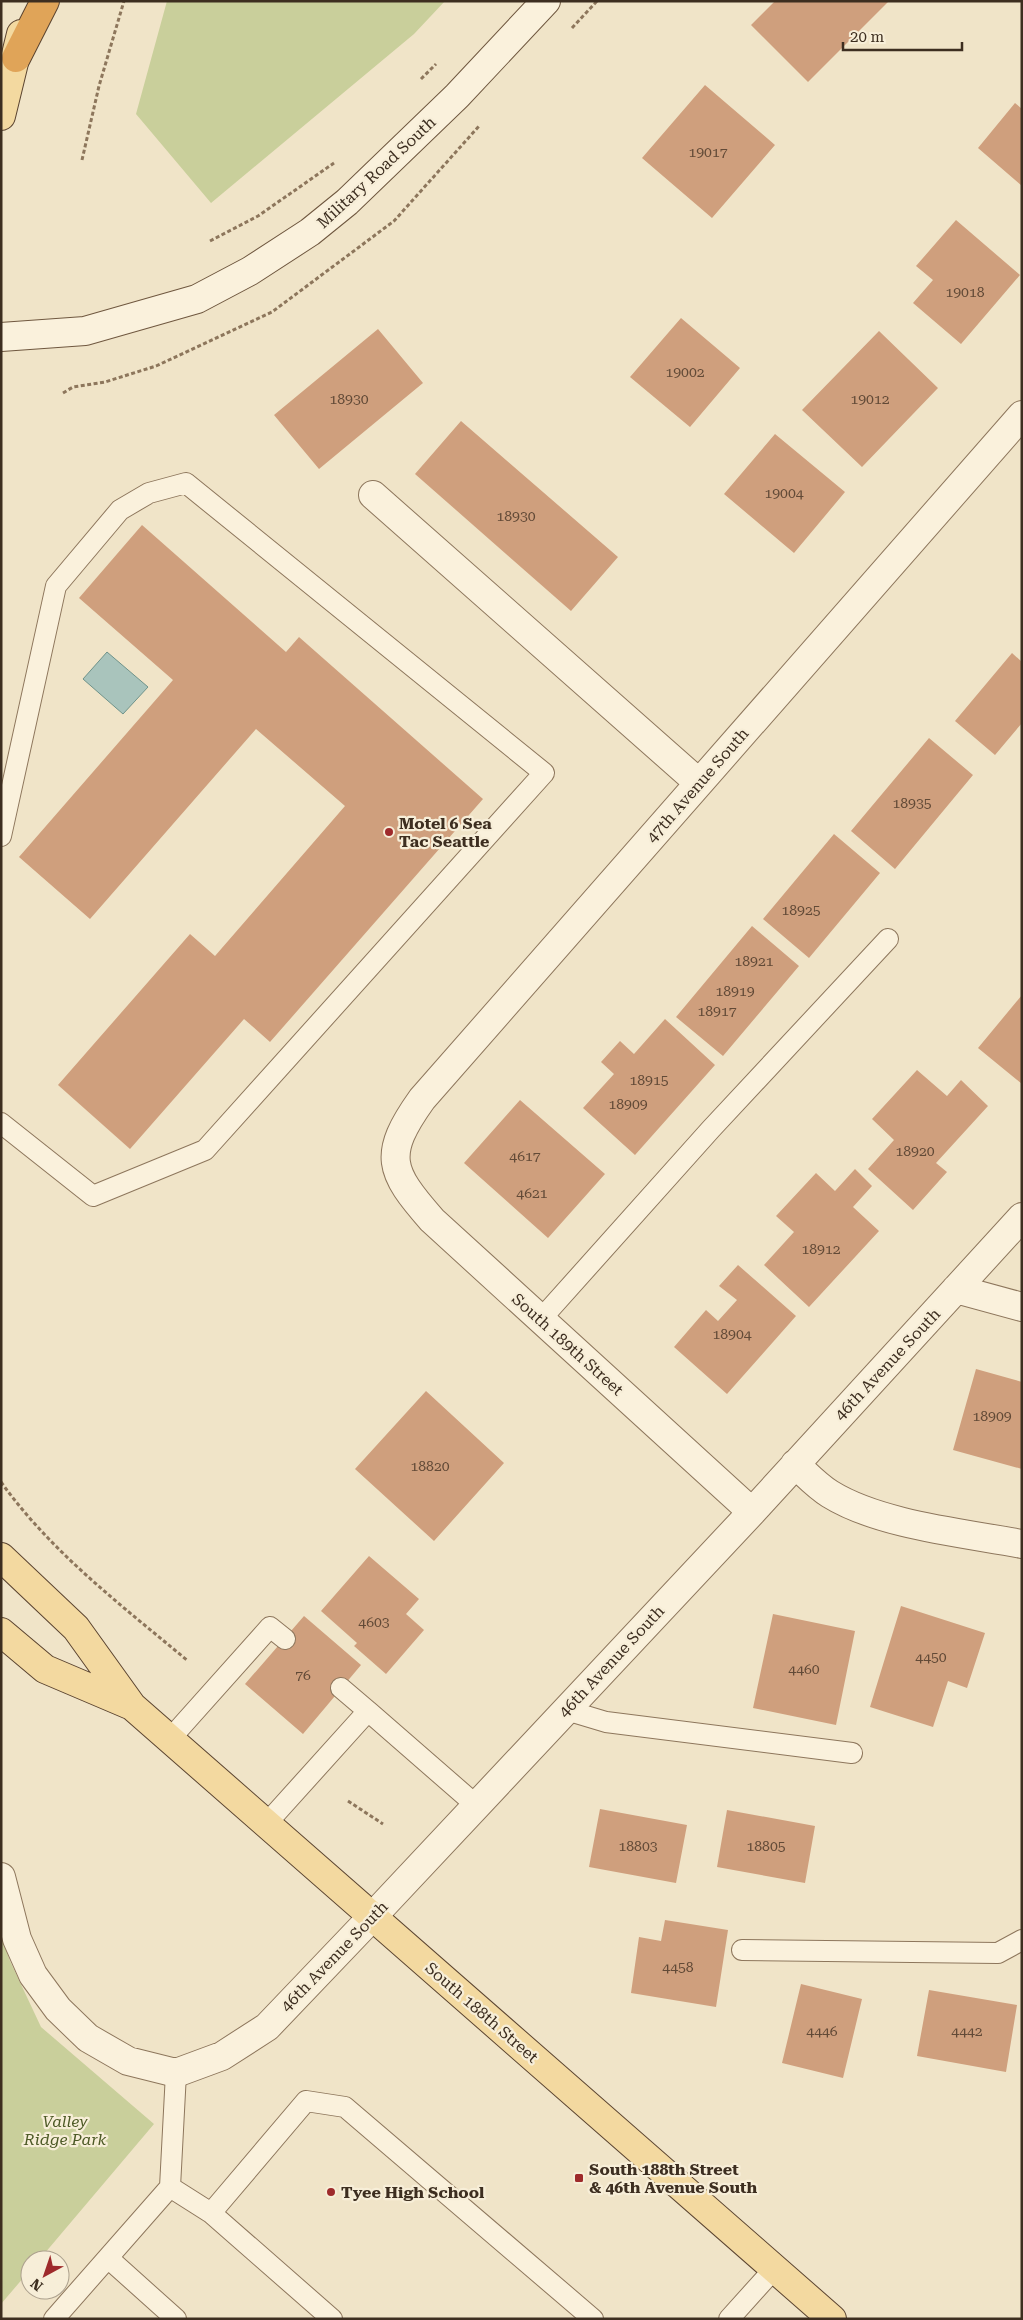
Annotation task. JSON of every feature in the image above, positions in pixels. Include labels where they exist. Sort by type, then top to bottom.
[{"type":"highway","points":[[16,58],[45,1]]},
{"type":"main road","points":[[1,116],[30,1]]},
{"type":"main road","name":"South 188th Street","points":[[1,1557],[76,1628],[132,1706],[832,2319]]},
{"type":"main road","name":"South 188th Street","points":[[1,1632],[46,1669],[132,1706]]},
{"type":"street","name":"Military Road South","points":[[1,337],[85,331],[196,299],[250,271],[310,232],[347,202],[457,96],[546,1]]},
{"type":"street","name":"47th Avenue South","points":[[395,1167],[400,1134],[422,1099],[1022,415]]},
{"type":"street","points":[[373,495],[699,783]]},
{"type":"street","name":"South 189th Street","points":[[395,1167],[410,1194],[432,1220],[752,1512]]},
{"type":"street","name":"46th Avenue South","points":[[176,2073],[222,2056],[267,2026],[477,1806],[752,1512],[1022,1217]]},
{"type":"street","points":[[956,1289],[1022,1306]]},
{"type":"street","points":[[795,1464],[830,1494],[865,1510],[905,1522],[1022,1544]]},
{"type":"street","points":[[1,1877],[18,1939],[33,1975],[58,2008],[88,2038],[128,2062],[176,2073]]},
{"type":"lane","points":[[1,836],[56,586],[120,510],[149,493],[186,483],[544,773],[204,1150],[93,1196],[1,1123]]},
{"type":"lane","points":[[541,1319],[711,1129],[888,939]]},
{"type":"lane","points":[[170,1739],[270,1627],[285,1639]]},
{"type":"lane","points":[[342,1688],[477,1806]]},
{"type":"lane","points":[[566,1710],[606,1722],[852,1753]]},
{"type":"lane","points":[[266,1823],[368,1711]]},
{"type":"lane","points":[[742,1950],[998,1953],[1022,1940]]},
{"type":"lane","points":[[54,2319],[170,2188],[176,2073]]},
{"type":"lane","points":[[211,2213],[306,2101],[345,2107],[593,2319]]},
{"type":"lane","points":[[170,2188],[211,2213],[332,2319]]},
{"type":"lane","points":[[108,2258],[176,2319]]},
{"type":"lane","points":[[729,2319],[774,2268]]},
{"type":"path","points":[[82,160],[99,86],[124,1]]},
{"type":"path","points":[[414,86],[442,58]]},
{"type":"path","points":[[210,241],[258,216],[335,162]]},
{"type":"path","points":[[63,393],[73,387]]},
{"type":"path","points":[[1,1482],[45,1536],[77,1568],[188,1661]]},
{"type":"path","points":[[348,1801],[383,1824]]},
{"type":"green space","points":[[167,1],[445,1],[414,34],[211,203],[136,114]]},
{"type":"green space","name":"Valley Ridge Park","points":[[1,1936],[10,1961],[41,2027],[154,2124],[47,2250],[20,2250],[20,2282],[1,2304]]},
{"type":"water","points":[[107,652],[148,687],[123,714],[83,679]]},
{"type":"building","points":[[775,1],[889,1],[808,82],[751,25]]},
{"type":"building","points":[[705,85],[775,145],[712,218],[642,158]]},
{"type":"building","points":[[1015,103],[1022,109],[1022,186],[978,148]]},
{"type":"building","points":[[956,220],[1020,275],[961,344],[913,303],[933,280],[916,266]]},
{"type":"building","points":[[681,318],[740,368],[690,427],[630,377]]},
{"type":"building","points":[[378,329],[423,383],[319,469],[274,415]]},
{"type":"building","points":[[879,331],[938,388],[862,467],[802,410]]},
{"type":"building","points":[[461,421],[618,557],[571,611],[415,474]]},
{"type":"building","points":[[775,434],[845,492],[794,553],[724,494]]},
{"type":"building","name":"Motel 6 Sea Tac Seattle","points":[[142,525],[286,652],[299,637],[483,799],[270,1042],[244,1019],[130,1149],[58,1085],[190,934],[215,956],[345,806],[256,729],[90,919],[19,857],[173,680],[79,598]]},
{"type":"building","points":[[1012,653],[1022,662],[1022,723],[995,755],[955,721]]},
{"type":"building","points":[[929,738],[973,775],[895,869],[851,831]]},
{"type":"building","points":[[834,834],[880,873],[809,958],[763,919]]},
{"type":"building","points":[[752,926],[799,966],[723,1056],[676,1017]]},
{"type":"building","points":[[1022,995],[1022,1084],[978,1048]]},
{"type":"building","points":[[665,1019],[715,1065],[635,1155],[583,1108],[614,1074],[601,1062],[620,1041],[634,1054]]},
{"type":"building","points":[[917,1070],[947,1096],[961,1080],[988,1106],[936,1163],[947,1172],[913,1210],[868,1169],[894,1140],[872,1119]]},
{"type":"building","points":[[520,1100],[605,1174],[548,1238],[464,1163]]},
{"type":"building","points":[[855,1169],[872,1186],[853,1207],[879,1231],[809,1307],[764,1265],[794,1232],[776,1216],[816,1173],[835,1191]]},
{"type":"building","points":[[738,1265],[796,1316],[727,1394],[674,1347],[706,1310],[718,1321],[737,1300],[719,1286]]},
{"type":"building","points":[[976,1369],[1022,1382],[1022,1469],[953,1450]]},
{"type":"building","points":[[426,1391],[504,1463],[434,1541],[355,1469]]},
{"type":"building","points":[[369,1556],[419,1599],[406,1614],[424,1630],[386,1674],[354,1646],[357,1643],[321,1611]]},
{"type":"building","points":[[901,1606],[985,1633],[967,1688],[948,1681],[933,1727],[870,1707]]},
{"type":"building","points":[[773,1614],[855,1631],[836,1725],[753,1708]]},
{"type":"building","points":[[304,1616],[361,1665],[303,1734],[245,1684]]},
{"type":"building","points":[[600,1809],[687,1825],[676,1883],[589,1867]]},
{"type":"building","points":[[727,1810],[815,1826],[805,1883],[717,1867]]},
{"type":"building","points":[[665,1920],[728,1930],[716,2007],[631,1993],[639,1937],[661,1941]]},
{"type":"building","points":[[801,1984],[862,1999],[843,2078],[782,2063]]},
{"type":"building","points":[[929,1990],[1017,2005],[1006,2072],[917,2056]]},
{"type":"place","name":"Motel 6 Sea Tac Seattle","points":[[389,832]]},
{"type":"place","name":"South 188th Street & 46th Avenue South","points":[[579,2178]]},
{"type":"place","name":"Tyee High School","points":[[331,2192]]}]
